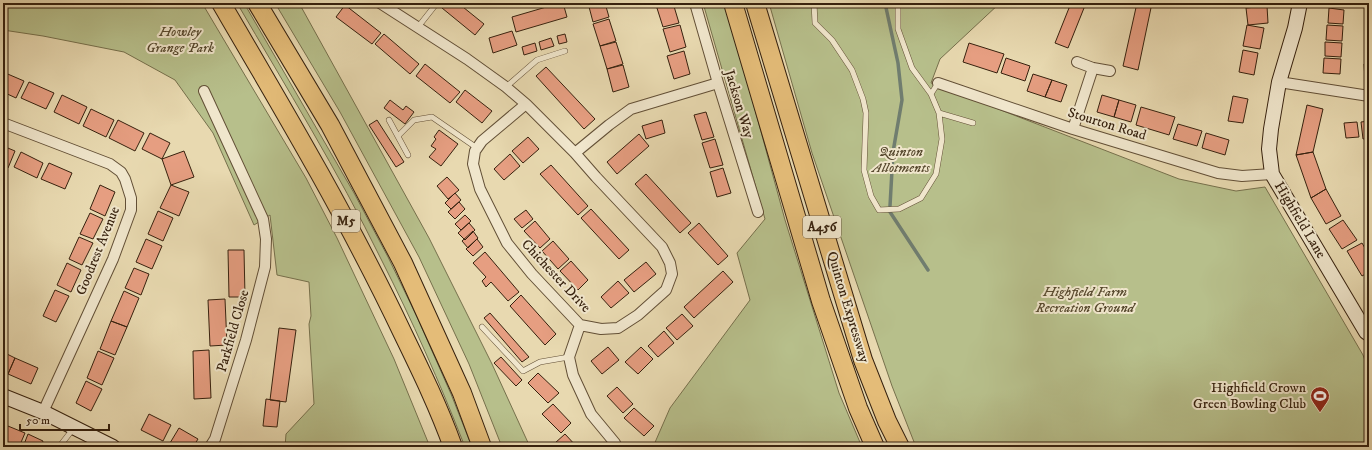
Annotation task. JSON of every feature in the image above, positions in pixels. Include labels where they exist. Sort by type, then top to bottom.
[{"type":"highway","name":"M5","points":[[221,3],[302,140],[376,276],[441,415],[453,447]]},
{"type":"highway","name":"M5","points":[[257,3],[330,125],[403,262],[462,393],[482,447]]},
{"type":"highway","name":"Quinton Expressway","points":[[733,3],[821,301],[858,408],[875,447]]},
{"type":"highway","name":"Quinton Expressway","points":[[755,3],[863,360],[887,421],[900,447]]},
{"type":"street","name":"Chichester Drive","points":[[380,3],[467,59],[506,87],[526,104],[575,153],[662,247],[670,263],[672,274],[666,290],[638,315],[618,328],[601,329],[580,325],[532,274],[507,243],[480,189],[473,164],[475,151],[477,148]]},
{"type":"street","name":"Jackson Way","points":[[695,3],[758,212]]},
{"type":"street","name":"Highfield Lane","points":[[1300,3],[1295,28],[1279,82],[1271,129],[1269,149],[1272,174],[1366,332],[1369,334]]},
{"type":"street","points":[[1077,62],[1093,68],[1110,71]]},
{"type":"street","points":[[1073,129],[1093,68]]},
{"type":"street","points":[[1279,82],[1369,96]]},
{"type":"street","points":[[575,153],[608,125],[631,109],[718,83]]},
{"type":"street","name":"Stourton Road","points":[[938,83],[1073,129],[1218,173],[1242,176],[1272,174]]},
{"type":"street","name":"Parkfield Close","points":[[204,91],[263,218],[266,239],[264,267],[246,340],[215,439],[210,447]]},
{"type":"street","points":[[477,148],[482,141],[526,104]]},
{"type":"street","name":"Goodrest Avenue","points":[[3,123],[110,164],[121,172],[125,179],[131,198],[131,210],[113,259],[44,412]]},
{"type":"street","points":[[580,325],[569,357],[573,375],[591,414],[615,443],[614,447]]},
{"type":"street","points":[[3,396],[44,412],[113,447]]},
{"type":"lane","points":[[418,27],[437,3]]},
{"type":"lane","points":[[814,3],[815,23],[832,40],[852,70],[863,99],[866,114],[864,170],[871,196],[879,210],[900,209],[921,198],[936,174],[942,139],[939,114],[931,94],[912,68],[898,29],[898,3]]},
{"type":"lane","points":[[506,87],[537,60],[565,51]]},
{"type":"lane","points":[[931,94],[938,83]]},
{"type":"lane","points":[[939,114],[974,123]]},
{"type":"lane","points":[[398,136],[414,120],[432,117],[477,148]]},
{"type":"lane","points":[[389,120],[408,155]]},
{"type":"lane","points":[[482,327],[523,371],[540,362],[569,357]]},
{"type":"lane","points":[[59,447],[74,428]]},
{"type":"green space","name":"Howley Grange Park","points":[[3,3],[202,3],[306,178],[337,238],[394,359],[430,447],[285,447],[286,434],[314,404],[309,324],[311,316],[309,282],[277,275],[270,215],[254,225],[213,133],[175,80],[124,52],[43,36],[3,30]]},
{"type":"green space","points":[[237,3],[244,3],[354,193],[388,257],[417,317],[451,394],[472,447],[465,447],[415,328],[364,226],[311,130]]},
{"type":"green space","points":[[275,3],[299,3],[429,238],[492,364],[530,447],[502,447],[469,364],[419,257],[340,112]]},
{"type":"green space","points":[[703,3],[726,3],[785,220],[839,393],[862,447],[653,447],[670,408],[750,300],[737,253],[765,219]]},
{"type":"green space","name":"Highfield Farm Recreation Ground","points":[[769,3],[1000,3],[940,59],[931,83],[1179,179],[1236,191],[1265,187],[1363,355],[1369,371],[1369,447],[916,447],[892,386],[812,153]]},
{"type":"building","points":[[445,3],[458,3],[484,24],[475,35],[442,8]]},
{"type":"building","points":[[563,3],[567,17],[516,32],[512,17]]},
{"type":"building","points":[[588,3],[605,3],[609,17],[593,22]]},
{"type":"building","points":[[673,3],[679,23],[663,27],[656,5]]},
{"type":"building","points":[[1071,3],[1086,3],[1068,48],[1055,43]]},
{"type":"building","points":[[1137,3],[1152,3],[1138,70],[1123,66]]},
{"type":"building","points":[[1330,3],[1351,3],[1350,7],[1330,6]]},
{"type":"building","points":[[345,5],[381,33],[372,44],[336,17]]},
{"type":"building","points":[[1267,6],[1268,23],[1248,25],[1246,8]]},
{"type":"building","points":[[1329,8],[1344,10],[1343,24],[1328,23]]},
{"type":"building","points":[[609,19],[616,41],[600,46],[593,24]]},
{"type":"building","points":[[680,25],[686,47],[670,52],[663,29]]},
{"type":"building","points":[[1247,25],[1264,28],[1260,49],[1243,46]]},
{"type":"building","points":[[1327,25],[1343,26],[1342,41],[1326,40]]},
{"type":"building","points":[[512,31],[517,45],[493,53],[489,38]]},
{"type":"building","points":[[384,34],[419,64],[410,74],[375,44]]},
{"type":"building","points":[[565,34],[567,42],[559,44],[557,36]]},
{"type":"building","points":[[551,38],[554,46],[541,50],[539,42]]},
{"type":"building","points":[[616,42],[623,64],[607,69],[600,46]]},
{"type":"building","points":[[1325,42],[1342,43],[1341,57],[1325,56]]},
{"type":"building","points":[[535,43],[537,51],[524,55],[522,47]]},
{"type":"building","points":[[969,43],[1004,54],[997,73],[963,62]]},
{"type":"building","points":[[1243,50],[1258,53],[1254,75],[1239,72]]},
{"type":"building","points":[[684,51],[690,74],[674,79],[667,56]]},
{"type":"building","points":[[1006,58],[1030,66],[1025,81],[1001,73]]},
{"type":"building","points":[[1324,58],[1341,59],[1340,74],[1323,73]]},
{"type":"building","points":[[1369,63],[1369,79],[1365,79],[1364,64]]},
{"type":"building","points":[[425,64],[460,92],[450,103],[416,76]]},
{"type":"building","points":[[623,65],[629,87],[613,92],[607,69]]},
{"type":"building","points":[[546,67],[595,119],[584,129],[536,76]]},
{"type":"building","points":[[3,72],[24,81],[16,98],[3,92]]},
{"type":"building","points":[[1033,74],[1052,80],[1045,97],[1027,91]]},
{"type":"building","points":[[1052,80],[1067,85],[1061,102],[1045,97]]},
{"type":"building","points":[[29,82],[54,93],[46,109],[21,98]]},
{"type":"building","points":[[465,90],[492,111],[482,123],[456,102]]},
{"type":"building","points":[[62,95],[87,107],[79,124],[54,112]]},
{"type":"building","points":[[1102,95],[1119,100],[1114,117],[1097,112]]},
{"type":"building","points":[[1233,96],[1248,99],[1243,123],[1228,121]]},
{"type":"building","points":[[390,100],[403,110],[406,106],[414,112],[405,124],[384,108]]},
{"type":"building","points":[[1119,100],[1136,105],[1131,122],[1114,117]]},
{"type":"building","points":[[1307,105],[1323,109],[1313,152],[1296,155]]},
{"type":"building","points":[[1141,107],[1175,117],[1169,135],[1136,125]]},
{"type":"building","points":[[91,109],[114,120],[106,137],[83,126]]},
{"type":"building","points":[[706,112],[714,137],[702,140],[694,115]]},
{"type":"building","points":[[118,120],[144,133],[135,151],[109,138]]},
{"type":"building","points":[[377,120],[404,162],[396,167],[369,125]]},
{"type":"building","points":[[662,120],[665,133],[646,139],[642,126]]},
{"type":"building","points":[[1369,121],[1369,138],[1363,139],[1361,122]]},
{"type":"building","points":[[1357,122],[1359,137],[1346,138],[1344,123]]},
{"type":"building","points":[[1178,124],[1202,131],[1197,146],[1173,139]]},
{"type":"building","points":[[439,130],[458,144],[441,166],[429,157],[436,149],[431,146],[436,139],[434,137]]},
{"type":"building","points":[[150,133],[170,143],[162,159],[142,149]]},
{"type":"building","points":[[1206,133],[1229,140],[1225,155],[1202,148]]},
{"type":"building","points":[[639,134],[649,146],[617,174],[607,162]]},
{"type":"building","points":[[528,137],[539,149],[523,163],[512,151]]},
{"type":"building","points":[[715,139],[723,165],[710,168],[702,143]]},
{"type":"building","points":[[3,146],[15,151],[8,168],[3,166]]},
{"type":"building","points":[[184,151],[194,177],[171,185],[162,159]]},
{"type":"building","points":[[21,152],[43,163],[37,178],[14,167]]},
{"type":"building","points":[[1313,152],[1326,189],[1311,198],[1296,155]]},
{"type":"building","points":[[510,154],[520,166],[504,180],[494,169]]},
{"type":"building","points":[[49,163],[72,173],[65,189],[41,179]]},
{"type":"building","points":[[551,165],[588,206],[578,215],[540,174]]},
{"type":"building","points":[[723,168],[731,193],[717,197],[710,172]]},
{"type":"building","points":[[646,174],[691,223],[680,233],[635,184]]},
{"type":"building","points":[[447,177],[459,190],[448,199],[437,186]]},
{"type":"building","points":[[100,185],[115,192],[105,216],[90,209]]},
{"type":"building","points":[[171,185],[189,192],[179,216],[160,208]]},
{"type":"building","points":[[1326,189],[1341,216],[1326,224],[1311,198]]},
{"type":"building","points":[[455,193],[461,200],[451,209],[445,203]]},
{"type":"building","points":[[459,202],[465,209],[455,219],[448,212]]},
{"type":"building","points":[[591,209],[629,250],[619,259],[581,218]]},
{"type":"building","points":[[526,210],[533,219],[522,228],[514,219]]},
{"type":"building","points":[[158,211],[173,218],[163,241],[148,234]]},
{"type":"building","points":[[90,213],[103,219],[93,239],[80,234]]},
{"type":"building","points":[[465,215],[471,221],[461,230],[455,224]]},
{"type":"building","points":[[1343,220],[1357,240],[1342,249],[1329,229]]},
{"type":"building","points":[[535,221],[550,239],[540,248],[524,231]]},
{"type":"building","points":[[469,223],[475,230],[465,240],[458,233]]},
{"type":"building","points":[[699,223],[728,256],[718,265],[688,233]]},
{"type":"building","points":[[473,231],[478,238],[468,248],[462,241]]},
{"type":"building","points":[[79,237],[93,243],[82,265],[69,259]]},
{"type":"building","points":[[146,239],[162,246],[152,269],[136,262]]},
{"type":"building","points":[[477,239],[483,247],[473,256],[466,249]]},
{"type":"building","points":[[553,241],[569,259],[558,269],[542,251]]},
{"type":"building","points":[[1362,243],[1369,255],[1369,272],[1362,276],[1347,251]]},
{"type":"building","points":[[228,250],[244,250],[245,297],[229,297]]},
{"type":"building","points":[[485,252],[519,292],[508,301],[491,282],[486,287],[482,281],[486,277],[473,263]]},
{"type":"building","points":[[571,261],[588,280],[578,290],[560,271]]},
{"type":"building","points":[[646,262],[656,274],[634,292],[624,280]]},
{"type":"building","points":[[67,263],[81,270],[71,292],[57,285]]},
{"type":"building","points":[[134,268],[149,274],[141,295],[125,288]]},
{"type":"building","points":[[723,271],[733,282],[694,318],[684,307]]},
{"type":"building","points":[[618,281],[629,293],[611,308],[601,297]]},
{"type":"building","points":[[55,290],[69,296],[56,322],[43,316]]},
{"type":"building","points":[[124,291],[139,298],[127,327],[111,321]]},
{"type":"building","points":[[521,295],[556,334],[545,345],[510,306]]},
{"type":"building","points":[[225,299],[227,345],[210,346],[208,300]]},
{"type":"building","points":[[490,313],[529,357],[522,362],[484,318]]},
{"type":"building","points":[[682,314],[693,326],[677,340],[666,328]]},
{"type":"building","points":[[111,321],[127,327],[115,355],[100,349]]},
{"type":"building","points":[[279,328],[296,330],[286,402],[270,400]]},
{"type":"building","points":[[664,331],[674,343],[658,357],[648,346]]},
{"type":"building","points":[[608,347],[619,360],[602,374],[591,361]]},
{"type":"building","points":[[641,347],[653,359],[638,374],[625,362]]},
{"type":"building","points":[[209,350],[211,398],[194,399],[193,351]]},
{"type":"building","points":[[98,351],[114,358],[102,385],[87,378]]},
{"type":"building","points":[[3,352],[15,358],[8,374],[3,371]]},
{"type":"building","points":[[501,357],[522,380],[516,386],[494,363]]},
{"type":"building","points":[[15,358],[38,368],[31,384],[8,374]]},
{"type":"building","points":[[538,373],[559,393],[548,403],[528,383]]},
{"type":"building","points":[[86,381],[102,389],[91,411],[76,403]]},
{"type":"building","points":[[617,387],[633,404],[623,413],[607,396]]},
{"type":"building","points":[[266,399],[280,401],[277,427],[263,426]]},
{"type":"building","points":[[553,404],[571,423],[561,433],[542,414]]},
{"type":"building","points":[[634,408],[654,426],[644,436],[624,418]]},
{"type":"building","points":[[149,414],[171,425],[163,441],[141,430]]},
{"type":"building","points":[[3,424],[25,433],[19,447],[3,440]]},
{"type":"building","points":[[179,428],[198,439],[193,447],[177,447],[170,443]]},
{"type":"building","points":[[28,434],[43,441],[41,447],[23,447]]},
{"type":"building","points":[[565,434],[577,447],[558,447],[555,443]]},
{"type":"waterway","points":[[885,3],[898,63],[902,100],[893,152],[890,206]]},
{"type":"waterway","points":[[890,212],[928,270]]},
{"type":"place","name":"Highfield Crown Green Bowling Club","points":[[1320,413]]},
{"type":"park label","name":"Quinton Allotments","points":[[901,160]]}]
